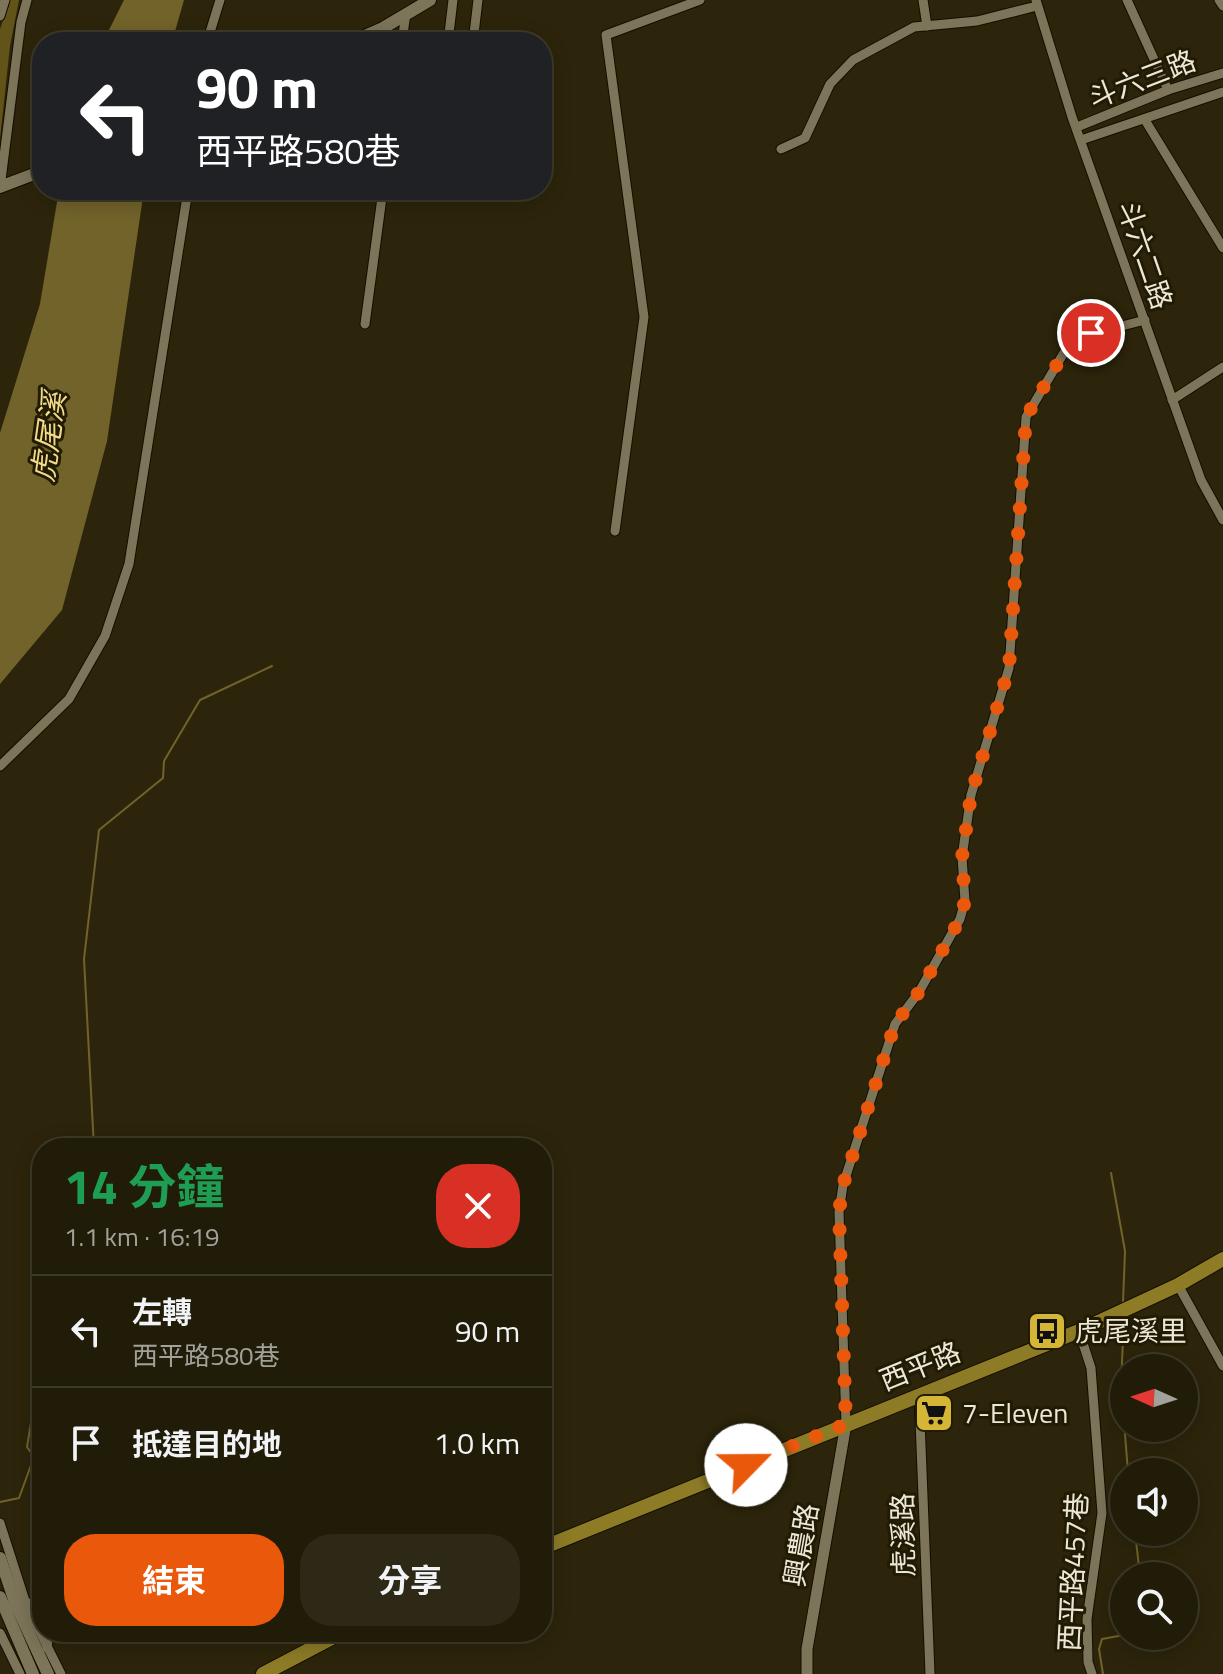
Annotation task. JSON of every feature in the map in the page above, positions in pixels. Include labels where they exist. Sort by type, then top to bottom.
[{"type":"main road","points":[[374,32],[430,0]]},
{"type":"main road","points":[[3,186],[32,175]]},
{"type":"main road","name":"西平路","points":[[552,1544],[1079,1331],[1178,1285],[1223,1259]]},
{"type":"main road","points":[[0,1558],[9,1604],[33,1674]]},
{"type":"main road","points":[[9,1604],[48,1674]]},
{"type":"main road","points":[[263,1674],[324,1642]]},
{"type":"street","points":[[0,16],[5,0]]},
{"type":"street","points":[[3,186],[21,22],[27,0]]},
{"type":"street","points":[[210,32],[220,0]]},
{"type":"street","points":[[449,32],[453,0]]},
{"type":"street","points":[[474,32],[478,0]]},
{"type":"street","points":[[615,531],[644,317],[606,35],[700,0]]},
{"type":"street","points":[[923,0],[927,26]]},
{"type":"street","points":[[1127,0],[1168,90]]},
{"type":"street","points":[[1219,0],[1223,6]]},
{"type":"street","points":[[781,149],[805,138],[830,84],[853,60],[914,27],[977,21],[1036,3]]},
{"type":"street","name":"斗六二路","points":[[1036,3],[1172,400],[1201,480],[1223,520]]},
{"type":"street","points":[[403,32],[406,13]]},
{"type":"street","name":"斗六三路","points":[[1077,127],[1168,90],[1223,73]]},
{"type":"street","name":"斗六三路","points":[[1081,140],[1223,92]]},
{"type":"street","points":[[1145,120],[1223,248]]},
{"type":"street","points":[[0,766],[69,699],[105,636],[129,564],[186,200]]},
{"type":"street","points":[[365,324],[382,200]]},
{"type":"street","points":[[846,1424],[839,1212],[843,1185],[895,1024],[919,992],[960,919],[965,901],[962,857],[971,795],[1009,668],[1026,417],[1072,339],[1145,320]]},
{"type":"street","points":[[1172,400],[1223,367]]},
{"type":"street","points":[[1178,1285],[1223,1366]]},
{"type":"street","name":"西平路457巷","points":[[1079,1331],[1091,1368],[1102,1513],[1087,1619],[1088,1662],[1092,1674]]},
{"type":"street","name":"虎溪路","points":[[919,1395],[930,1674]]},
{"type":"street","name":"興農路","points":[[807,1674],[807,1649],[846,1424]]},
{"type":"street","points":[[0,1523],[9,1604],[32,1631]]},
{"type":"street","points":[[9,1604],[32,1603]]},
{"type":"street","points":[[0,1633],[20,1674]]},
{"type":"street","points":[[42,1642],[61,1674]]},
{"type":"street","points":[[47,1648],[48,1642]]},
{"type":"shaded area","points":[[10,0],[19,0],[10,46],[0,139],[0,29]]},
{"type":"water","points":[[124,0],[184,0],[175,32],[108,32]]},
{"type":"water","name":"虎尾溪","points":[[57,200],[143,200],[107,441],[62,610],[0,684],[0,433],[40,304]]},
{"type":"waterway","points":[[93,1138],[84,959],[99,830],[163,778],[164,761],[200,700],[272,666]]},
{"type":"waterway","points":[[1111,1173],[1125,1251],[1123,1303]]},
{"type":"waterway","points":[[1124,1317],[1121,1384],[1127,1458]]},
{"type":"waterway","points":[[32,1416],[27,1447],[32,1454]]},
{"type":"waterway","points":[[0,1502],[19,1498],[32,1462]]},
{"type":"waterway","points":[[1137,1546],[1138,1562]]},
{"type":"waterway","points":[[1103,1674],[1099,1649],[1102,1639],[1110,1638]]},
{"type":"place","name":"虎尾溪里","points":[[1047,1331]]},
{"type":"place","name":"7-Eleven","points":[[934,1413]]},
{"type":"route","points":[[746,1465],[846,1424],[839,1212],[843,1185],[895,1024],[919,992],[960,919],[965,901],[962,857],[971,795],[1009,668],[1026,417],[1072,339],[1091,333]]}]
